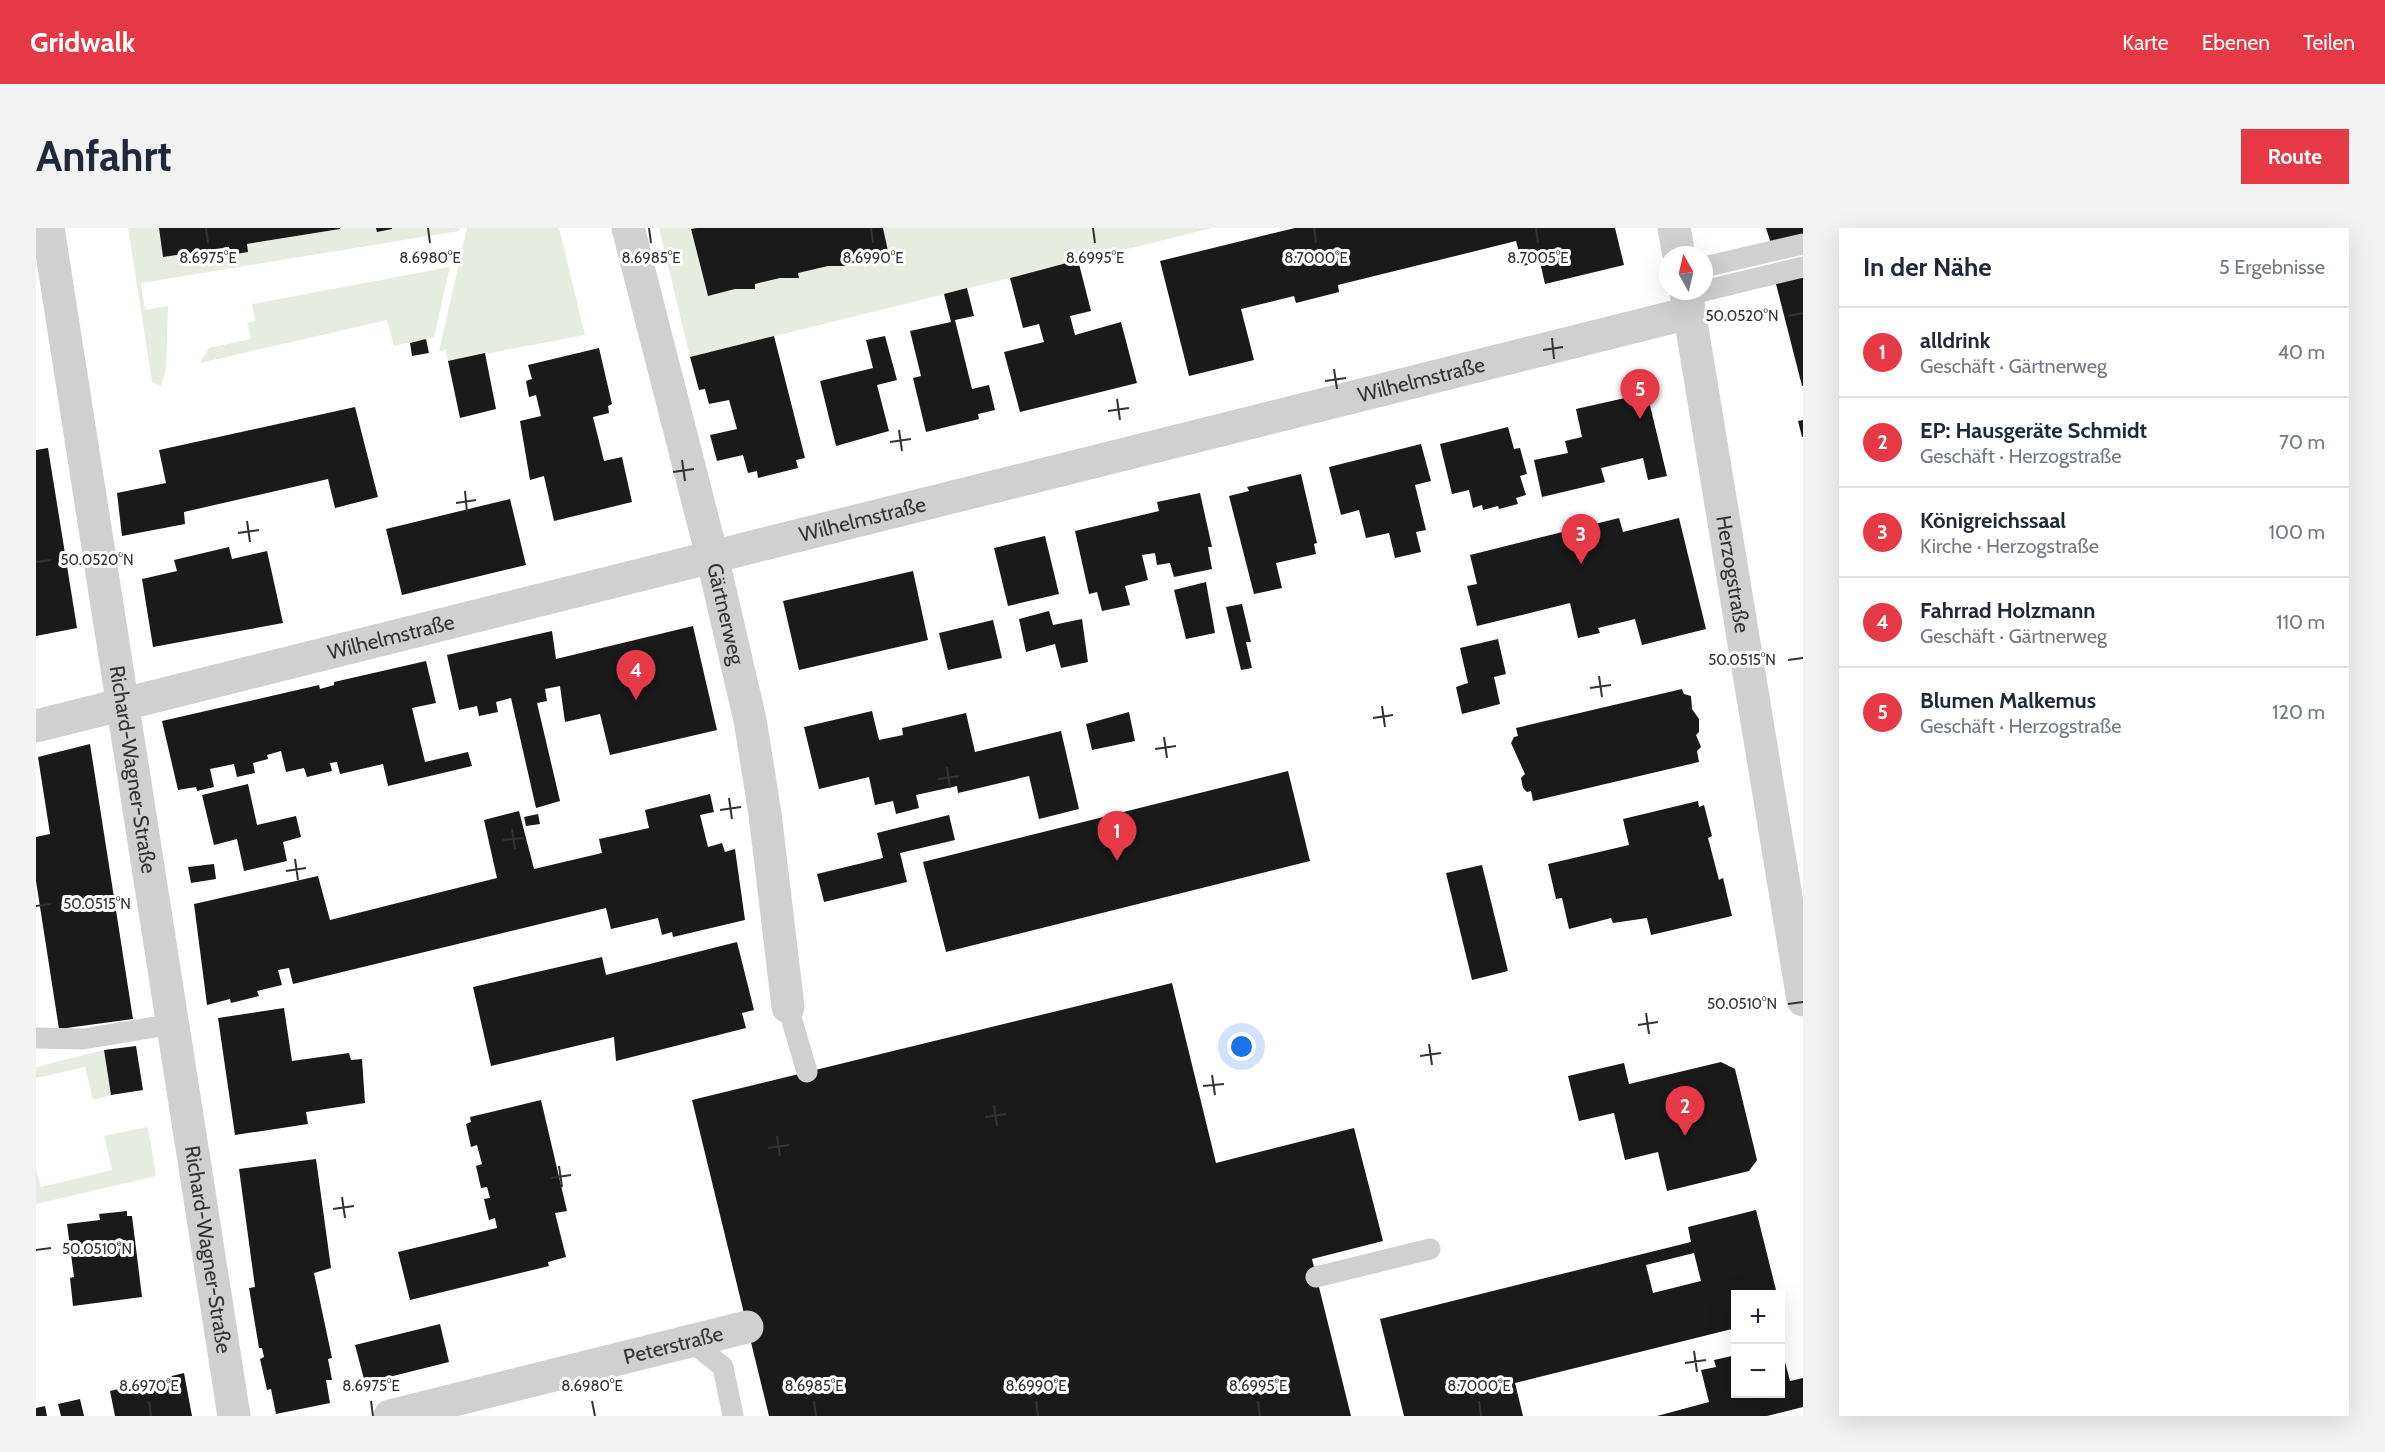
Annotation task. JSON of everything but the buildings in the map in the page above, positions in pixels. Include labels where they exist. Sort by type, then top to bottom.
[{"type":"street","name":"Richard-Wagner-Straße","points":[[48,228],[234,1416]]},
{"type":"street","name":"Gärtnerweg","points":[[628,228],[712,556],[759,771],[788,1007]]},
{"type":"street","points":[[1674,228],[1677,246]]},
{"type":"street","name":"Wilhelmstraße","points":[[36,726],[712,556],[1687,300]]},
{"type":"street","name":"Herzogstraße","points":[[1687,300],[1796,896],[1803,1000]]},
{"type":"street","name":"Peterstraße","points":[[390,1416],[747,1327]]},
{"type":"lane","points":[[1713,265],[1803,244]]},
{"type":"lane","points":[[1713,293],[1803,267]]},
{"type":"lane","points":[[788,1007],[807,1072]]},
{"type":"lane","points":[[36,1038],[83,1039],[174,1024]]},
{"type":"lane","points":[[1316,1277],[1430,1249]]},
{"type":"lane","points":[[691,1341],[723,1367],[733,1416]]},
{"type":"shaded area","points":[[128,228],[159,228],[163,256],[229,247],[230,254],[247,244],[347,228],[376,228],[377,231],[394,228],[460,228],[459,231],[141,283],[145,310],[168,306],[166,369],[161,386],[152,382]]},
{"type":"shaded area","points":[[467,228],[559,228],[585,335],[448,361],[446,350],[439,351]]},
{"type":"shaded area","points":[[659,228],[697,228],[691,230],[708,296],[735,289],[755,289],[755,284],[780,278],[799,278],[798,273],[828,266],[846,266],[846,261],[885,257],[885,252],[888,251],[883,228],[1212,228],[690,357]]},
{"type":"shaded area","points":[[450,267],[434,337],[394,346],[387,320],[200,363],[209,348],[251,339],[247,323],[255,321],[252,304]]},
{"type":"shaded area","points":[[104,1050],[111,1095],[93,1100],[85,1067],[36,1078],[36,1067]]},
{"type":"shaded area","points":[[148,1127],[156,1176],[36,1204],[36,1169],[41,1187],[112,1170],[104,1136]]},
{"type":"place","name":"Blumen Malkemus","points":[[1640,419]]},
{"type":"place","name":"Königreichssaal","points":[[1581,564]]},
{"type":"place","name":"Fahrrad Holzmann","points":[[636,700]]},
{"type":"place","name":"alldrink","points":[[1117,861]]},
{"type":"place","name":"EP: Hausgeräte Schmidt","points":[[1685,1136]]}]
